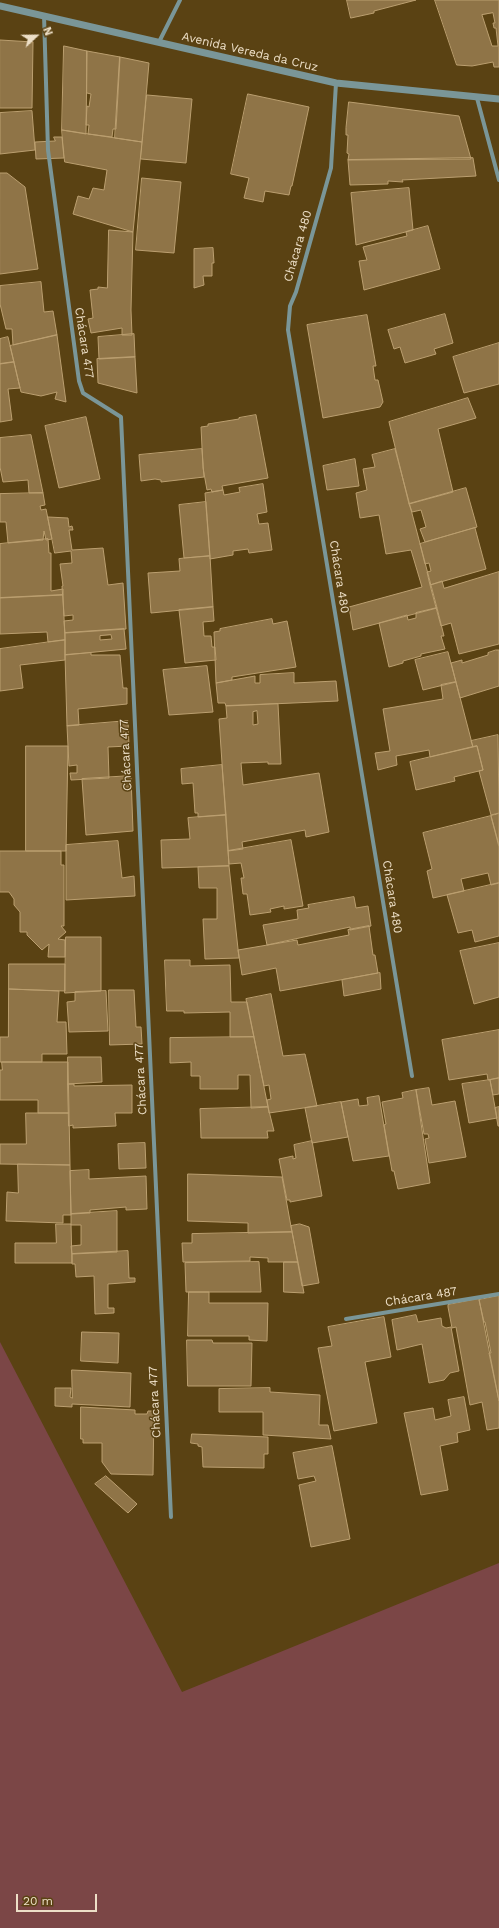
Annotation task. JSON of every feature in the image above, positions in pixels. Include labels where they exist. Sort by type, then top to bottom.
[{"type":"street","points":[[159,42],[180,0]]},
{"type":"street","name":"Avenida Vereda da Cruz","points":[[0,6],[336,84],[499,100]]},
{"type":"street","name":"Chácara 477","points":[[44,15],[48,150],[79,381],[83,394],[121,417],[171,1517]]},
{"type":"street","name":"Chácara 480","points":[[336,84],[330,168],[296,292],[290,306],[288,330],[412,1076]]},
{"type":"street","points":[[477,98],[499,180]]},
{"type":"street","name":"Chácara 487","points":[[346,1319],[499,1294]]},
{"type":"shaded area","points":[[0,1342],[182,1692],[499,1563],[499,1928],[0,1928]]},
{"type":"building","points":[[347,0],[416,0],[374,11],[374,13],[351,18]]},
{"type":"building","points":[[435,0],[499,0],[499,67],[494,67],[493,62],[472,66],[457,65]],"holes":[[[493,13],[495,23],[493,23],[494,28],[496,28],[498,46],[492,46],[482,15]]]},
{"type":"building","points":[[0,40],[33,42],[32,108],[0,108]]},
{"type":"building","points":[[64,46],[87,51],[86,134],[62,130]]},
{"type":"building","points":[[87,51],[120,57],[116,129],[113,129],[112,137],[88,134],[89,125],[86,125],[87,106],[89,107],[91,94],[87,93]]},
{"type":"building","points":[[120,57],[149,63],[142,142],[115,138]]},
{"type":"building","points":[[248,94],[309,107],[289,195],[265,191],[263,202],[244,198],[249,178],[231,174]]},
{"type":"building","points":[[147,95],[192,99],[186,163],[141,159]]},
{"type":"building","points":[[349,102],[459,116],[471,159],[348,160],[348,135],[346,135],[346,128]]},
{"type":"building","points":[[32,111],[35,150],[0,154],[0,113]]},
{"type":"building","points":[[62,130],[142,142],[133,232],[73,214],[78,196],[89,199],[93,188],[104,190],[107,170],[65,162]]},
{"type":"building","points":[[54,137],[62,137],[64,158],[36,159],[35,142],[55,141]]},
{"type":"building","points":[[473,158],[476,176],[402,180],[403,182],[388,181],[388,184],[350,185],[348,160]]},
{"type":"building","points":[[0,173],[7,173],[25,187],[38,269],[0,274]]},
{"type":"building","points":[[142,178],[181,182],[174,253],[136,250]]},
{"type":"building","points":[[409,188],[413,230],[356,245],[351,193]]},
{"type":"building","points":[[428,226],[440,269],[364,290],[359,261],[367,260],[363,247],[407,236],[406,232]]},
{"type":"building","points":[[109,230],[133,232],[131,310],[132,335],[122,335],[122,328],[91,333],[88,319],[93,318],[90,290],[98,289],[98,287],[107,288]]},
{"type":"building","points":[[213,248],[214,263],[212,263],[212,276],[203,276],[204,285],[194,288],[194,249]]},
{"type":"building","points":[[41,282],[44,312],[53,311],[57,335],[13,345],[12,329],[6,329],[0,304],[0,286]]},
{"type":"building","points":[[445,314],[453,343],[434,349],[436,354],[405,363],[400,347],[394,349],[388,330]]},
{"type":"building","points":[[367,315],[376,366],[373,366],[375,380],[378,380],[383,402],[380,407],[323,418],[307,325]]},
{"type":"building","points":[[134,334],[135,357],[99,359],[98,337]]},
{"type":"building","points":[[57,335],[66,402],[55,399],[57,392],[41,396],[21,392],[10,346]]},
{"type":"building","points":[[8,337],[14,362],[0,364],[0,339]]},
{"type":"building","points":[[499,343],[499,384],[464,393],[453,357]]},
{"type":"building","points":[[135,357],[137,393],[98,383],[97,359]]},
{"type":"building","points":[[14,362],[20,388],[8,389],[12,420],[0,422],[0,364]]},
{"type":"building","points":[[468,398],[476,418],[438,429],[453,492],[409,504],[389,422]]},
{"type":"building","points":[[256,415],[268,478],[222,486],[223,490],[212,492],[211,489],[207,490],[203,468],[201,427],[208,426],[208,424]]},
{"type":"building","points":[[86,417],[100,479],[59,488],[45,426]]},
{"type":"building","points":[[31,435],[43,493],[29,493],[28,480],[3,482],[0,467],[0,438]]},
{"type":"building","points":[[202,449],[204,477],[161,482],[161,480],[155,479],[141,481],[139,455]]},
{"type":"building","points":[[395,449],[437,608],[353,630],[349,607],[422,587],[411,550],[386,554],[379,515],[360,518],[356,493],[367,490],[363,469],[375,467],[372,455]]},
{"type":"building","points":[[355,459],[359,486],[327,490],[323,466]]},
{"type":"building","points":[[263,484],[267,512],[257,514],[259,524],[268,523],[272,550],[249,553],[248,549],[233,551],[233,555],[210,559],[205,493],[223,490],[224,495],[240,492],[239,488]]},
{"type":"building","points":[[466,488],[477,527],[425,542],[420,529],[426,527],[421,510],[412,512],[409,504]]},
{"type":"building","points":[[43,493],[45,505],[40,506],[41,510],[46,509],[52,539],[46,540],[44,531],[43,540],[8,543],[6,522],[0,522],[0,494]]},
{"type":"building","points":[[206,502],[210,556],[184,558],[179,505]]},
{"type":"building","points":[[48,517],[68,518],[69,527],[72,526],[73,530],[69,530],[72,550],[103,548],[108,585],[123,583],[126,629],[65,633],[64,621],[73,620],[73,615],[64,616],[63,586],[60,564],[72,563],[71,551],[55,553]]},
{"type":"building","points":[[475,528],[486,569],[430,585],[427,572],[431,571],[429,563],[425,564],[420,544]]},
{"type":"building","points":[[48,539],[49,553],[51,553],[51,591],[63,589],[63,595],[0,598],[0,544]]},
{"type":"building","points":[[210,556],[213,607],[151,613],[148,573],[180,571],[179,559]]},
{"type":"building","points":[[499,572],[499,644],[459,654],[451,623],[441,626],[430,585],[442,581],[444,588]]},
{"type":"building","points":[[63,595],[65,640],[48,642],[47,632],[0,634],[0,598]]},
{"type":"building","points":[[213,607],[214,621],[203,622],[204,636],[211,636],[212,647],[215,647],[216,660],[185,663],[179,610]]},
{"type":"building","points":[[437,608],[444,636],[441,636],[445,649],[421,654],[421,656],[389,667],[379,623],[407,615],[408,620],[416,618],[416,613]]},
{"type":"building","points":[[272,619],[273,624],[287,621],[296,667],[232,677],[232,680],[216,683],[214,632],[220,631],[220,629]]},
{"type":"building","points":[[124,629],[126,649],[65,655],[65,633]],"holes":[[[111,635],[112,639],[100,640],[100,636]]]},
{"type":"building","points":[[65,640],[65,660],[20,665],[23,688],[0,691],[0,649]]},
{"type":"building","points":[[499,650],[499,686],[460,698],[451,663],[462,660],[462,663],[488,655],[488,653]]},
{"type":"building","points":[[448,652],[456,682],[423,690],[415,660]]},
{"type":"building","points":[[91,653],[91,655],[120,655],[123,688],[127,688],[127,704],[78,709],[79,725],[67,726],[65,655]]},
{"type":"building","points":[[207,666],[213,712],[169,715],[163,670]]},
{"type":"building","points":[[294,673],[294,683],[336,681],[338,701],[226,706],[225,703],[218,703],[216,683],[255,676],[255,683],[260,683],[260,675]]},
{"type":"building","points":[[456,682],[473,747],[430,757],[429,750],[396,756],[397,765],[378,770],[375,753],[390,751],[383,709],[443,699],[441,685]]},
{"type":"building","points":[[278,704],[281,764],[268,764],[268,762],[241,763],[243,785],[319,773],[329,832],[306,837],[305,830],[242,842],[243,849],[228,851],[219,719],[227,718],[226,706]],"holes":[[[257,711],[258,724],[253,725],[253,712]]]},
{"type":"building","points":[[128,721],[129,746],[108,747],[109,778],[71,780],[70,773],[77,773],[77,765],[69,766],[67,726]]},
{"type":"building","points":[[498,735],[499,813],[491,815],[479,771],[483,770],[477,746],[473,747],[471,741]]},
{"type":"building","points":[[26,746],[68,746],[66,851],[26,851]]},
{"type":"building","points":[[477,746],[483,770],[454,777],[455,781],[416,790],[410,762]]},
{"type":"building","points":[[222,765],[226,815],[198,817],[198,813],[195,813],[193,783],[182,784],[181,769]]},
{"type":"building","points":[[131,776],[133,831],[86,835],[82,779]]},
{"type":"building","points":[[499,814],[499,845],[491,816]]},
{"type":"building","points":[[226,815],[229,866],[162,868],[161,840],[190,839],[188,818]]},
{"type":"building","points":[[491,816],[499,847],[499,883],[491,885],[488,873],[461,879],[464,891],[433,898],[427,871],[432,869],[423,833]]},
{"type":"building","points":[[291,840],[303,906],[284,909],[284,906],[270,909],[271,912],[250,915],[247,894],[243,894],[241,878],[244,878],[241,863],[229,864],[228,851]]},
{"type":"building","points":[[118,841],[122,878],[134,876],[135,896],[66,900],[66,845]]},
{"type":"building","points":[[0,851],[61,851],[61,865],[64,865],[64,926],[61,926],[66,932],[58,939],[65,940],[65,957],[48,957],[49,944],[42,950],[27,935],[27,932],[20,932],[20,912],[14,905],[14,899],[9,892],[0,892]]},
{"type":"building","points":[[229,866],[239,958],[205,959],[203,919],[217,919],[217,888],[199,888],[198,867]]},
{"type":"building","points":[[499,883],[499,936],[475,942],[472,930],[458,933],[447,895]]},
{"type":"building","points":[[354,897],[356,908],[368,906],[371,926],[350,930],[350,927],[267,945],[263,925],[298,919],[297,910],[309,908],[308,905]]},
{"type":"building","points":[[369,926],[373,955],[375,955],[378,973],[280,991],[276,968],[242,975],[238,950],[297,940],[298,945],[349,935],[348,930]]},
{"type":"building","points":[[66,937],[101,937],[101,991],[65,993]]},
{"type":"building","points":[[499,943],[499,997],[474,1004],[460,951]]},
{"type":"building","points":[[165,960],[190,960],[190,966],[230,965],[231,1002],[247,1002],[254,1037],[230,1037],[230,1012],[184,1013],[184,1011],[167,1011]]},
{"type":"building","points":[[9,964],[65,964],[65,991],[9,989]]},
{"type":"building","points":[[380,973],[381,989],[344,996],[342,980]]},
{"type":"building","points":[[9,989],[59,991],[57,1022],[66,1022],[67,1054],[42,1054],[42,1062],[0,1062],[0,1037],[8,1037]]},
{"type":"building","points":[[109,990],[134,990],[136,1027],[141,1027],[142,1044],[110,1045]]},
{"type":"building","points":[[106,991],[108,1031],[69,1032],[67,1002],[75,1001],[75,992]]},
{"type":"building","points":[[271,994],[283,1056],[305,1054],[317,1106],[269,1113],[267,1100],[271,1099],[269,1085],[264,1086],[246,999]]},
{"type":"building","points":[[499,1030],[499,1078],[488,1080],[487,1074],[449,1080],[442,1040]]},
{"type":"building","points":[[254,1037],[268,1107],[251,1108],[250,1075],[238,1075],[238,1089],[200,1089],[200,1076],[191,1076],[191,1062],[170,1063],[170,1038]]},
{"type":"building","points":[[68,1057],[101,1057],[102,1082],[68,1084]]},
{"type":"building","points":[[2,1062],[68,1062],[69,1113],[38,1113],[38,1100],[0,1100],[0,1070],[2,1070]]},
{"type":"building","points":[[499,1078],[499,1094],[493,1095],[490,1080]]},
{"type":"building","points":[[490,1080],[497,1118],[469,1123],[462,1084]]},
{"type":"building","points":[[68,1084],[74,1084],[74,1086],[132,1085],[132,1113],[115,1113],[116,1126],[73,1128],[73,1125],[69,1126]]},
{"type":"building","points":[[429,1088],[432,1105],[455,1101],[466,1157],[429,1163],[425,1139],[429,1138],[428,1134],[424,1134],[416,1090]]},
{"type":"building","points":[[416,1090],[430,1183],[398,1189],[394,1171],[392,1171],[384,1125],[386,1124],[382,1102],[403,1098],[402,1093]]},
{"type":"building","points":[[379,1096],[389,1156],[353,1161],[341,1102],[358,1099],[359,1106],[368,1105],[367,1098]]},
{"type":"building","points":[[341,1102],[348,1137],[312,1143],[305,1108]]},
{"type":"building","points":[[268,1107],[274,1131],[267,1131],[268,1138],[201,1138],[200,1109]]},
{"type":"building","points":[[499,1107],[499,1126],[498,1126],[495,1108]]},
{"type":"building","points":[[26,1113],[69,1113],[70,1165],[0,1164],[0,1144],[26,1144]]},
{"type":"building","points":[[312,1141],[322,1196],[290,1202],[290,1200],[287,1200],[279,1159],[293,1156],[293,1159],[296,1158],[294,1145]]},
{"type":"building","points":[[145,1143],[146,1168],[119,1169],[118,1144]]},
{"type":"building","points":[[18,1164],[70,1165],[71,1215],[63,1215],[63,1223],[6,1221],[7,1192],[18,1193]]},
{"type":"building","points":[[89,1170],[89,1179],[146,1176],[147,1209],[126,1210],[126,1207],[90,1210],[90,1213],[71,1214],[70,1171]]},
{"type":"building","points":[[188,1174],[282,1177],[292,1232],[248,1233],[248,1223],[188,1221]]},
{"type":"building","points":[[117,1211],[117,1252],[72,1254],[71,1246],[81,1245],[81,1225],[71,1225],[71,1214]]},
{"type":"building","points":[[56,1224],[71,1224],[72,1263],[15,1263],[15,1243],[56,1243]]},
{"type":"building","points":[[300,1224],[309,1227],[319,1283],[302,1286],[291,1226]]},
{"type":"building","points":[[292,1232],[298,1262],[268,1262],[268,1258],[250,1257],[250,1261],[183,1262],[182,1243],[192,1243],[192,1234]]},
{"type":"building","points":[[128,1251],[129,1278],[135,1278],[135,1282],[108,1284],[108,1308],[114,1308],[114,1313],[95,1314],[94,1276],[76,1277],[75,1264],[72,1264],[72,1254]]},
{"type":"building","points":[[259,1262],[261,1292],[186,1292],[185,1263]]},
{"type":"building","points":[[284,1262],[298,1262],[304,1293],[284,1292]]},
{"type":"building","points":[[189,1292],[209,1292],[209,1303],[268,1303],[267,1341],[249,1340],[249,1336],[188,1336]]},
{"type":"building","points":[[499,1296],[499,1401],[489,1353],[491,1353],[485,1322],[479,1300]]},
{"type":"building","points":[[479,1299],[499,1401],[499,1428],[487,1430],[482,1402],[470,1405],[456,1327],[452,1328],[448,1307],[448,1305]]},
{"type":"building","points":[[416,1315],[418,1322],[441,1318],[442,1326],[446,1328],[451,1327],[459,1371],[450,1373],[444,1380],[429,1383],[422,1344],[397,1350],[392,1320]]},
{"type":"building","points":[[384,1317],[391,1357],[365,1362],[377,1423],[334,1431],[318,1348],[332,1346],[328,1327]]},
{"type":"building","points":[[82,1332],[119,1333],[118,1363],[81,1361]]},
{"type":"building","points":[[187,1340],[212,1340],[213,1343],[252,1343],[251,1386],[188,1386]]},
{"type":"building","points":[[72,1370],[131,1373],[130,1407],[72,1404],[72,1407],[55,1406],[55,1388],[71,1388],[70,1397],[72,1398]]},
{"type":"building","points":[[270,1388],[270,1392],[320,1395],[319,1425],[328,1425],[331,1439],[263,1435],[263,1412],[219,1412],[219,1389]]},
{"type":"building","points":[[464,1397],[470,1430],[457,1433],[458,1442],[440,1446],[448,1490],[421,1495],[404,1413],[433,1408],[435,1420],[451,1416],[448,1400]]},
{"type":"building","points":[[81,1407],[135,1410],[135,1414],[147,1414],[148,1411],[154,1411],[153,1475],[111,1474],[102,1462],[102,1443],[83,1443],[83,1439],[81,1439]]},
{"type":"building","points":[[192,1434],[268,1437],[268,1454],[264,1454],[264,1468],[203,1467],[202,1447],[198,1446],[198,1444],[191,1443]]},
{"type":"building","points":[[332,1446],[350,1539],[311,1547],[299,1485],[316,1481],[314,1476],[298,1479],[293,1453]]},
{"type":"building","points":[[106,1476],[137,1504],[128,1513],[95,1484]]}]
